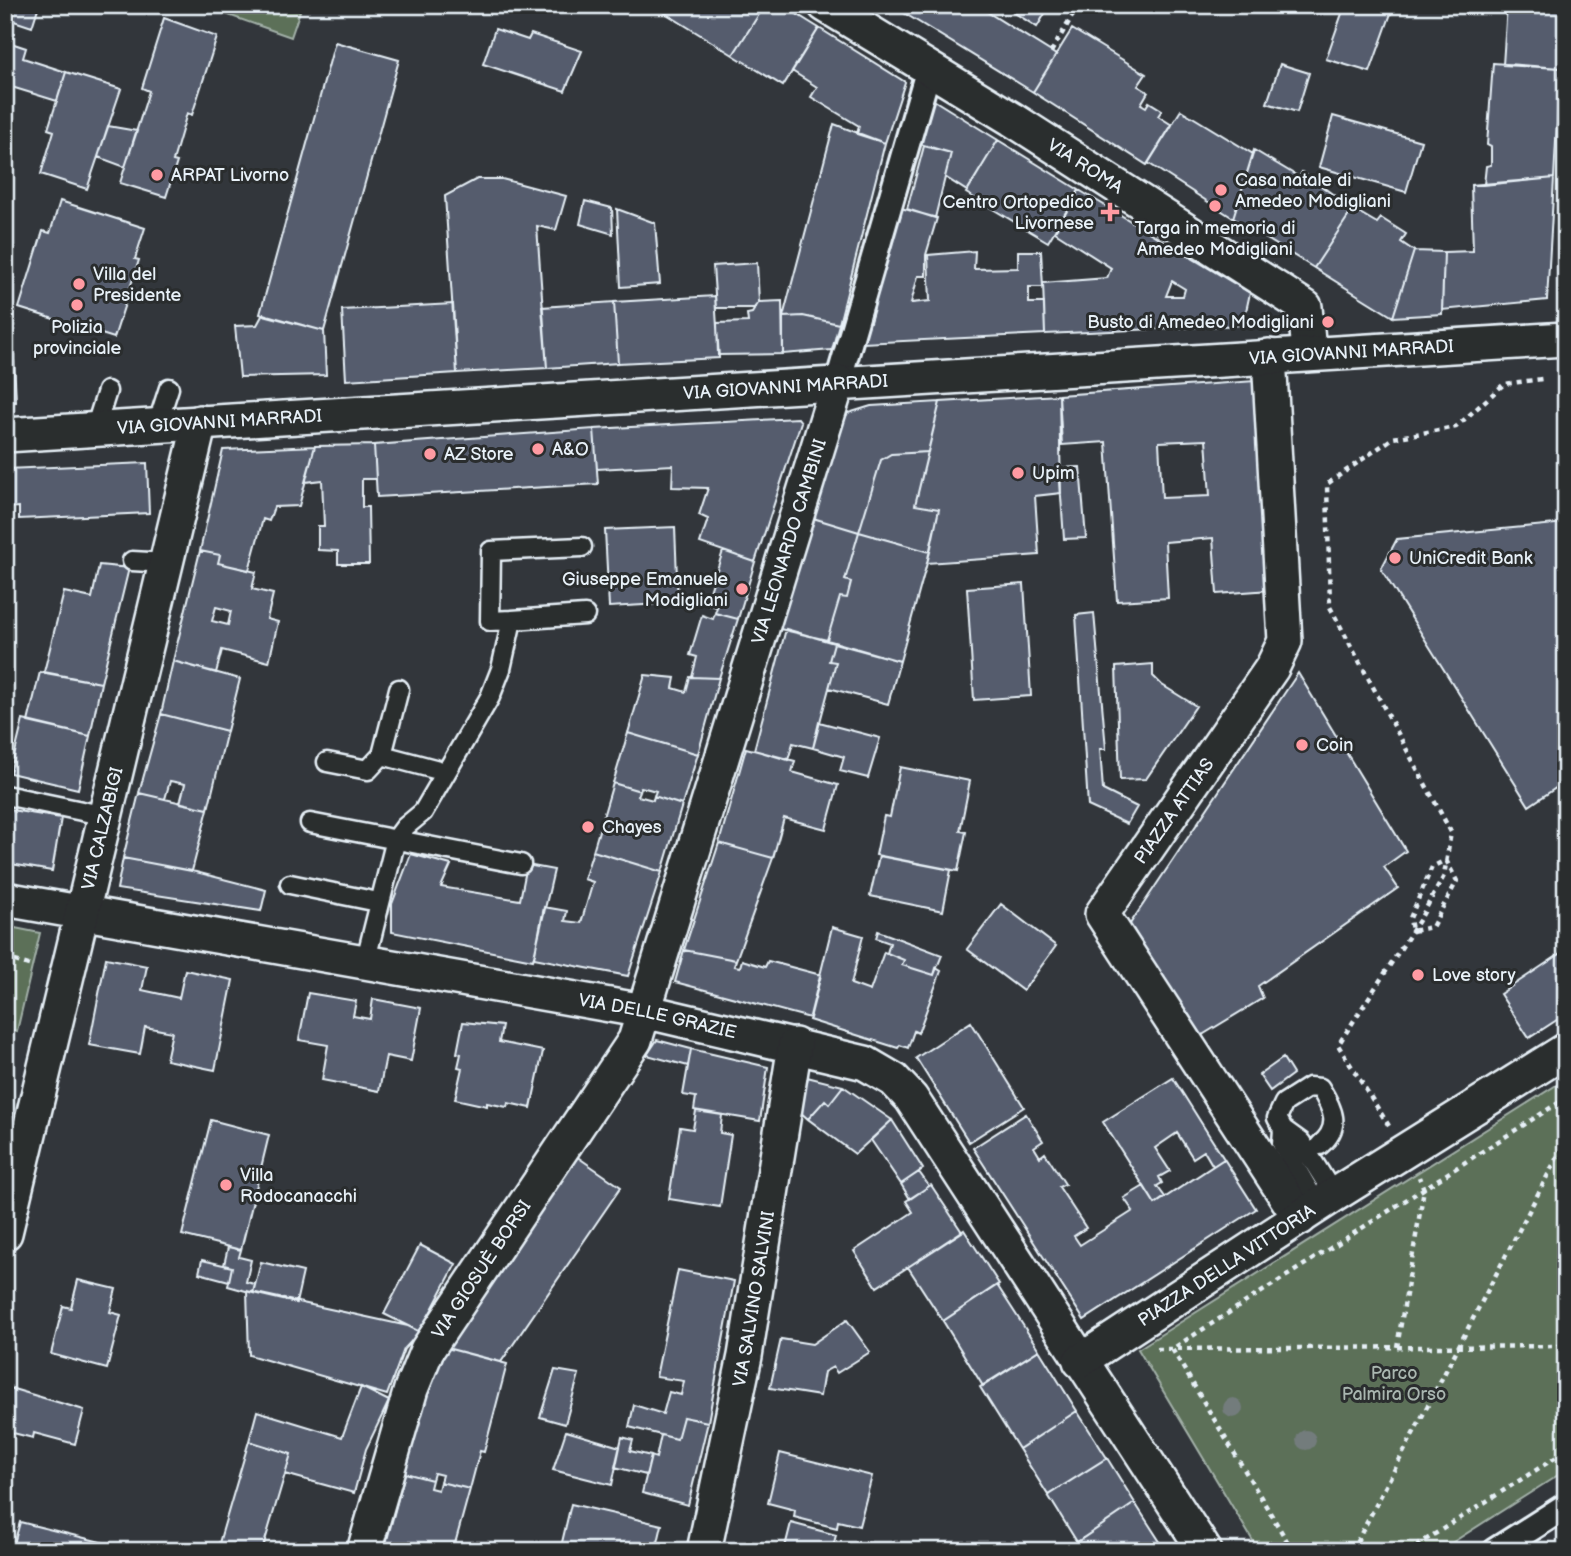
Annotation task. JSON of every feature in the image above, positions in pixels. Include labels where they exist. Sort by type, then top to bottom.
[{"type":"street","name":"VIA ROMA","points":[[825,5],[1305,307],[1309,354]]},
{"type":"street","name":"VIA LEONARDO CAMBINI","points":[[644,1011],[838,382],[929,68]]},
{"type":"street","points":[[1566,310],[1566,339]]},
{"type":"street","name":"VIA GIOVANNI MARRADI","points":[[5,435],[1566,339]]},
{"type":"street","name":"PIAZZA ATTIAS","points":[[1269,356],[1285,640],[1272,668],[1102,914],[1317,1206]]},
{"type":"street","name":"VIA CALZABIGI","points":[[5,1233],[200,422]]},
{"type":"street","name":"VIA DELLE GRAZIE","points":[[5,899],[644,1011],[865,1063],[894,1080],[911,1098],[1080,1361]]},
{"type":"street","name":"VIA GIOSUÈ BORSI","points":[[364,1551],[411,1390],[427,1350],[635,1040],[644,1011]]},
{"type":"street","name":"VIA SALVINO SALVINI","points":[[704,1551],[745,1356],[795,1045]]},
{"type":"street","name":"PIAZZA DELLA VITTORIA","points":[[1080,1361],[1317,1206],[1566,1049]]},
{"type":"street","points":[[1080,1361],[1205,1551]]},
{"type":"street","points":[[1495,1551],[1566,1506]]},
{"type":"lane","points":[[157,425],[169,388]]},
{"type":"lane","points":[[95,429],[107,391]]},
{"type":"lane","points":[[582,547],[491,551],[490,621],[585,615]]},
{"type":"lane","points":[[132,561],[167,563]]},
{"type":"lane","points":[[365,963],[378,902],[396,839],[405,827],[423,812],[490,697],[501,669],[512,620]]},
{"type":"lane","points":[[327,762],[368,770],[382,755],[400,689]]},
{"type":"lane","points":[[382,755],[446,772]]},
{"type":"lane","points":[[5,795],[106,817]]},
{"type":"lane","points":[[310,823],[521,864]]},
{"type":"lane","points":[[290,884],[378,902]]},
{"type":"lane","points":[[1317,1206],[1301,1142],[1283,1129],[1278,1118],[1279,1111],[1293,1098],[1315,1086],[1334,1109],[1334,1124],[1330,1137],[1320,1145]]},
{"type":"path","points":[[1051,52],[1079,5]]},
{"type":"path","points":[[1391,1129],[1338,1045],[1412,931],[1444,876],[1451,832],[1330,607],[1328,484],[1393,438],[1456,427],[1504,384],[1542,379]]},
{"type":"path","points":[[1412,931],[1410,918],[1432,867],[1446,860]]},
{"type":"path","points":[[1412,931],[1432,927],[1457,881],[1446,860]]},
{"type":"path","points":[[5,958],[32,966]]},
{"type":"path","points":[[1172,1349],[1566,1098]]},
{"type":"path","points":[[1352,1551],[1566,1140]]},
{"type":"path","points":[[1397,1347],[1424,1189],[1417,1173]]},
{"type":"path","points":[[1146,1349],[1566,1346]]},
{"type":"path","points":[[1172,1349],[1293,1551]]},
{"type":"path","points":[[1408,1551],[1566,1451]]},
{"type":"green space","points":[[200,5],[302,5],[291,37]]},
{"type":"green space","points":[[5,926],[40,933],[17,1031],[5,1028]]},
{"type":"green space","name":"Parco Palmira Orso","points":[[1566,1079],[1566,1470],[1439,1551],[1259,1551],[1138,1349]]},
{"type":"building","points":[[5,5],[39,5],[32,27],[5,18]]},
{"type":"building","points":[[652,5],[765,5],[733,55]]},
{"type":"building","points":[[765,5],[782,5],[819,28],[783,86],[733,55]]},
{"type":"building","points":[[902,5],[976,5],[1056,55],[1033,92],[899,10]]},
{"type":"building","points":[[1002,5],[1050,5],[1037,27]]},
{"type":"building","points":[[1345,5],[1394,5],[1370,72],[1326,59]]},
{"type":"building","points":[[1507,5],[1564,5],[1560,68],[1503,65]]},
{"type":"building","points":[[164,18],[217,37],[192,115],[187,113],[173,161],[177,162],[166,197],[120,183],[149,91],[142,88]]},
{"type":"building","points":[[819,28],[905,82],[885,143],[857,134],[859,126],[811,97],[817,87],[792,71]]},
{"type":"building","points":[[495,29],[528,40],[531,34],[582,51],[565,91],[483,64]]},
{"type":"building","points":[[1072,29],[1146,74],[1138,86],[1148,92],[1141,104],[1146,107],[1149,102],[1162,110],[1158,116],[1172,125],[1147,165],[1033,92]]},
{"type":"building","points":[[5,41],[26,48],[23,58],[66,72],[57,101],[5,85]]},
{"type":"building","points":[[335,42],[399,60],[324,331],[260,314]]},
{"type":"building","points":[[1493,63],[1560,68],[1554,178],[1484,185],[1486,166],[1491,165],[1491,147],[1487,145]]},
{"type":"building","points":[[1280,64],[1309,73],[1297,112],[1267,103]]},
{"type":"building","points":[[66,72],[121,89],[87,189],[41,174],[54,131],[48,129]]},
{"type":"building","points":[[932,99],[998,140],[967,191],[945,177],[951,153],[920,144]]},
{"type":"building","points":[[1181,110],[1253,154],[1233,218],[1148,163]]},
{"type":"building","points":[[1333,116],[1421,141],[1406,192],[1319,167]]},
{"type":"building","points":[[834,124],[885,143],[839,324],[803,316],[783,317]]},
{"type":"building","points":[[108,126],[137,131],[125,167],[98,157]]},
{"type":"building","points":[[998,140],[1079,190],[1048,242],[966,193]]},
{"type":"building","points":[[924,146],[951,153],[935,218],[907,209]]},
{"type":"building","points":[[1254,150],[1299,177],[1302,172],[1353,209],[1314,268],[1233,218]]},
{"type":"building","points":[[1554,178],[1547,300],[1442,310],[1444,252],[1473,251],[1471,185]]},
{"type":"building","points":[[477,179],[502,179],[566,196],[556,230],[537,226],[547,368],[457,373],[445,196]]},
{"type":"building","points":[[1079,190],[1250,293],[1243,325],[1045,334],[1043,283],[1107,278],[1111,268],[1055,232]],"holes":[[[1172,281],[1185,289],[1183,296],[1166,296]]]},
{"type":"building","name":"Villa del Presidente","points":[[60,201],[145,228],[135,259],[139,260],[114,338],[19,308],[43,231],[50,233]]},
{"type":"building","points":[[585,201],[612,208],[613,234],[580,224]]},
{"type":"building","points":[[901,208],[937,218],[926,255],[926,276],[918,276],[911,303],[930,301],[928,255],[975,251],[974,269],[1018,268],[1018,251],[1041,251],[1043,287],[1029,287],[1029,303],[1044,303],[1045,334],[863,343]]},
{"type":"building","points":[[617,209],[655,223],[660,284],[621,287]]},
{"type":"building","points":[[1353,209],[1377,223],[1381,218],[1406,234],[1401,242],[1414,251],[1393,317],[1314,268]]},
{"type":"building","points":[[1414,251],[1444,252],[1442,314],[1393,317]]},
{"type":"building","points":[[757,263],[759,302],[754,308],[716,308],[713,266]]},
{"type":"building","points":[[715,296],[719,358],[618,363],[614,302]]},
{"type":"building","points":[[782,301],[783,354],[718,355],[717,323],[748,322],[747,314],[752,313],[759,302]]},
{"type":"building","points":[[614,302],[618,363],[547,368],[542,307]]},
{"type":"building","points":[[453,304],[457,373],[346,380],[342,310]]},
{"type":"building","points":[[263,314],[324,331],[326,375],[240,377],[235,326],[257,325]]},
{"type":"building","points":[[12,316],[16,402],[5,402],[5,317]]},
{"type":"building","points":[[803,316],[839,324],[832,350],[783,354],[783,317]]},
{"type":"building","points":[[1255,381],[1270,590],[1217,594],[1213,538],[1165,542],[1168,598],[1117,601],[1106,442],[1062,445],[1059,395]],"holes":[[[1206,440],[1210,496],[1162,498],[1159,442]]]},
{"type":"building","points":[[1059,395],[1061,493],[1035,496],[1039,555],[927,563],[939,509],[915,505],[940,402]]},
{"type":"building","points":[[940,402],[928,452],[891,454],[881,460],[859,532],[813,518],[840,425],[848,413],[871,406]]},
{"type":"building","points":[[798,418],[801,422],[755,562],[700,543],[708,519],[699,515],[708,488],[672,487],[673,465],[597,469],[594,429]]},
{"type":"building","points":[[594,429],[598,484],[377,497],[374,445]]},
{"type":"building","points":[[374,445],[376,479],[362,479],[362,507],[368,507],[369,564],[338,564],[338,551],[318,550],[318,526],[324,526],[322,480],[305,482],[315,446]]},
{"type":"building","points":[[315,446],[299,506],[274,507],[269,521],[263,519],[249,570],[218,563],[220,555],[200,551],[223,450]]},
{"type":"building","points":[[928,452],[915,505],[939,509],[930,552],[859,532],[881,460],[891,454]]},
{"type":"building","points":[[5,460],[6,469],[147,463],[149,513],[19,519],[19,507],[5,508]]},
{"type":"building","points":[[1080,467],[1086,538],[1064,539],[1059,468]]},
{"type":"building","points":[[813,518],[859,532],[845,580],[851,582],[847,598],[840,597],[827,640],[780,629]]},
{"type":"building","points":[[1566,523],[1566,781],[1529,806],[1381,569],[1397,539]]},
{"type":"building","points":[[675,527],[678,603],[609,607],[605,530]]},
{"type":"building","points":[[859,532],[930,552],[900,661],[827,640],[840,597],[847,598],[851,582],[845,580]]},
{"type":"building","points":[[200,551],[220,555],[218,563],[256,572],[252,589],[273,594],[267,619],[278,622],[269,662],[222,650],[216,673],[173,661]],"holes":[[[216,607],[231,611],[228,625],[212,621]]]},
{"type":"building","points":[[723,551],[755,562],[738,619],[715,613],[717,607],[706,604]]},
{"type":"building","points":[[99,565],[129,568],[101,683],[44,672],[64,592],[92,598]]},
{"type":"building","points":[[1024,584],[1031,696],[974,700],[967,588]]},
{"type":"building","points":[[715,613],[738,619],[719,678],[692,677],[697,657],[690,655],[702,615],[713,619]]},
{"type":"building","points":[[1094,613],[1106,749],[1100,749],[1103,790],[1137,807],[1127,824],[1088,806],[1076,615]]},
{"type":"building","points":[[786,629],[834,643],[829,661],[836,662],[813,748],[793,743],[788,760],[754,750]]},
{"type":"building","points":[[834,643],[900,661],[888,704],[829,688],[836,662],[829,661]]},
{"type":"building","points":[[173,661],[240,679],[227,731],[161,714]]},
{"type":"building","points":[[1153,664],[1153,676],[1162,685],[1196,706],[1146,779],[1120,780],[1116,667]]},
{"type":"building","points":[[40,672],[101,683],[90,736],[28,722]]},
{"type":"building","points":[[1298,673],[1406,851],[1384,867],[1398,888],[1258,986],[1263,998],[1199,1037],[1130,924]]},
{"type":"building","points":[[645,675],[675,678],[673,688],[686,692],[690,677],[719,678],[698,754],[628,733]]},
{"type":"building","points":[[161,714],[227,731],[208,809],[180,803],[185,784],[170,781],[165,799],[139,793]]},
{"type":"building","points":[[23,720],[90,736],[78,789],[10,773]]},
{"type":"building","points":[[819,722],[880,738],[868,778],[840,771],[844,757],[813,748]]},
{"type":"building","points":[[628,733],[698,754],[682,805],[654,796],[656,791],[641,787],[640,791],[613,783]]},
{"type":"building","points":[[746,748],[795,761],[792,772],[838,785],[826,829],[784,818],[773,858],[719,843]]},
{"type":"building","points":[[900,767],[970,781],[960,831],[966,832],[958,871],[876,855],[884,816],[890,817]]},
{"type":"building","points":[[613,783],[640,791],[638,796],[653,800],[654,796],[682,805],[662,872],[593,851]]},
{"type":"building","points":[[139,793],[208,809],[192,871],[123,858]]},
{"type":"building","points":[[5,809],[61,818],[52,871],[5,863]]},
{"type":"building","points":[[719,843],[773,858],[736,960],[684,950]]},
{"type":"building","points":[[593,851],[662,872],[628,976],[534,958],[544,907],[567,911],[565,921],[581,923],[593,882],[584,879]]},
{"type":"building","points":[[411,854],[451,865],[441,887],[520,900],[527,865],[554,870],[533,960],[392,932],[392,904]]},
{"type":"building","points":[[879,856],[951,870],[943,911],[870,896]]},
{"type":"building","points":[[123,858],[192,871],[266,890],[261,911],[117,889]]},
{"type":"building","points":[[1001,904],[1056,946],[1023,991],[967,949]]},
{"type":"building","points":[[832,927],[863,936],[851,984],[870,991],[884,952],[904,960],[902,965],[934,975],[936,968],[941,971],[918,1033],[914,1031],[908,1048],[900,1045],[898,1048],[809,1020]]},
{"type":"building","points":[[878,931],[942,955],[934,975],[902,965],[904,960],[887,953],[890,943],[876,938]]},
{"type":"building","points":[[684,950],[736,960],[734,966],[740,967],[742,960],[765,967],[768,961],[821,975],[810,1018],[675,982]]},
{"type":"building","points":[[1566,950],[1566,1014],[1529,1038],[1500,994]]},
{"type":"building","points":[[106,958],[147,966],[142,990],[179,998],[185,970],[233,980],[215,1070],[166,1060],[172,1032],[145,1027],[140,1054],[89,1045]]},
{"type":"building","points":[[308,993],[356,1001],[353,1016],[370,1019],[373,999],[421,1008],[411,1061],[386,1056],[379,1091],[322,1080],[328,1045],[299,1040]]},
{"type":"building","points":[[463,1022],[502,1026],[499,1042],[543,1051],[531,1108],[508,1103],[507,1107],[487,1103],[487,1106],[455,1099],[462,1068],[458,1067],[461,1054],[457,1053]]},
{"type":"building","points":[[971,1022],[1024,1107],[969,1142],[916,1058]]},
{"type":"building","points":[[657,1040],[691,1049],[688,1066],[647,1055]]},
{"type":"building","points":[[691,1049],[768,1067],[760,1121],[694,1110],[696,1097],[683,1095]]},
{"type":"building","points":[[1283,1058],[1293,1074],[1270,1091],[1259,1075]]},
{"type":"building","points":[[803,1076],[843,1086],[829,1104],[825,1100],[808,1119],[799,1111]]},
{"type":"building","points":[[1173,1078],[1224,1159],[1213,1166],[1204,1151],[1193,1158],[1177,1133],[1155,1148],[1170,1171],[1159,1177],[1162,1183],[1157,1186],[1165,1197],[1155,1204],[1103,1122]]},
{"type":"building","points":[[843,1086],[892,1120],[855,1154],[808,1119],[825,1100],[829,1104]]},
{"type":"building","points":[[696,1111],[722,1115],[720,1133],[731,1135],[720,1207],[669,1199],[680,1127],[693,1129]]},
{"type":"building","points":[[1026,1114],[1043,1141],[1034,1147],[1040,1157],[1045,1153],[1065,1184],[1059,1187],[1086,1228],[1074,1236],[1080,1245],[1133,1211],[1124,1198],[1144,1186],[1155,1204],[1224,1159],[1256,1209],[1084,1320],[973,1148]]},
{"type":"building","name":"Villa Rodocanacchi","points":[[211,1120],[269,1135],[241,1250],[182,1235]]},
{"type":"building","points":[[892,1120],[923,1169],[901,1184],[871,1140]]},
{"type":"building","points":[[576,1156],[621,1187],[501,1362],[439,1346]]},
{"type":"building","points":[[919,1172],[929,1186],[910,1199],[901,1184]]},
{"type":"building","points":[[931,1185],[962,1232],[877,1287],[854,1251],[913,1212],[906,1201]]},
{"type":"building","points":[[964,1230],[999,1284],[943,1321],[908,1267]]},
{"type":"building","points":[[420,1245],[456,1264],[420,1332],[384,1314]]},
{"type":"building","points":[[228,1247],[241,1250],[239,1257],[251,1260],[246,1282],[255,1284],[253,1293],[228,1286],[232,1267],[224,1265]]},
{"type":"building","points":[[202,1260],[232,1267],[229,1281],[199,1273]]},
{"type":"building","points":[[261,1262],[303,1272],[296,1303],[253,1293]]},
{"type":"building","points":[[678,1270],[734,1281],[708,1422],[683,1417],[677,1439],[629,1427],[634,1405],[663,1414],[669,1392],[681,1395],[684,1381],[656,1377]]},
{"type":"building","points":[[78,1280],[116,1289],[110,1312],[121,1315],[107,1369],[51,1354],[63,1306],[71,1308]]},
{"type":"building","points":[[997,1285],[1039,1350],[983,1386],[943,1321]]},
{"type":"building","points":[[247,1291],[408,1326],[420,1332],[404,1349],[387,1395],[249,1355]]},
{"type":"building","points":[[847,1320],[870,1352],[837,1373],[833,1367],[824,1372],[820,1396],[770,1388],[781,1339],[812,1344]]},
{"type":"building","points":[[439,1346],[507,1364],[484,1452],[480,1451],[470,1489],[440,1482],[442,1475],[434,1473],[432,1480],[405,1473]]},
{"type":"building","points":[[1039,1350],[1077,1411],[1019,1449],[980,1387]]},
{"type":"building","points":[[555,1370],[579,1374],[565,1424],[540,1417]]},
{"type":"building","points":[[361,1387],[389,1401],[366,1449],[354,1493],[285,1474],[291,1454],[249,1441],[257,1411],[342,1437]]},
{"type":"building","points":[[10,1388],[84,1410],[75,1444],[34,1433],[33,1438],[5,1431],[5,1390],[9,1391]]},
{"type":"building","points":[[1077,1411],[1107,1458],[1048,1495],[1019,1449]]},
{"type":"building","points":[[683,1417],[708,1422],[688,1505],[642,1493],[651,1456],[656,1458],[661,1435],[677,1439]]},
{"type":"building","points":[[566,1431],[620,1447],[612,1485],[553,1470]]},
{"type":"building","points":[[622,1437],[633,1440],[630,1451],[651,1456],[646,1475],[615,1467]]},
{"type":"building","points":[[249,1441],[291,1454],[262,1551],[243,1551],[219,1543]]},
{"type":"building","points":[[780,1453],[872,1476],[859,1526],[838,1521],[837,1528],[821,1524],[794,1517],[795,1510],[768,1503]]},
{"type":"building","points":[[1107,1458],[1135,1503],[1077,1542],[1048,1495]]},
{"type":"building","points":[[405,1473],[432,1480],[430,1488],[438,1490],[440,1482],[470,1489],[453,1551],[384,1551]]},
{"type":"building","points":[[1135,1503],[1166,1551],[1117,1551],[1114,1547],[1108,1551],[1068,1551],[1067,1549]]},
{"type":"building","points":[[571,1504],[662,1525],[656,1551],[560,1551]]},
{"type":"building","points":[[20,1522],[137,1551],[12,1551]]},
{"type":"building","points":[[791,1523],[836,1535],[832,1551],[784,1551]]},
{"type":"place","name":"ARPAT Livorno","points":[[157,175]]},
{"type":"place","name":"Casa natale di Amedeo Modigliani","points":[[1221,190]]},
{"type":"place","name":"Targa in memoria di Amedeo Modigliani","points":[[1215,206]]},
{"type":"place","name":"Centro Ortopedico Livornese","points":[[1110,212]]},
{"type":"place","name":"Villa del Presidente","points":[[79,284]]},
{"type":"place","name":"Polizia provinciale","points":[[77,305]]},
{"type":"place","name":"Busto di Amedeo Modigliani","points":[[1328,322]]},
{"type":"place","name":"A&O","points":[[538,449]]},
{"type":"place","name":"AZ Store","points":[[430,454]]},
{"type":"place","name":"Upim","points":[[1018,473]]},
{"type":"place","name":"UniCredit Bank","points":[[1395,558]]},
{"type":"place","name":"Giuseppe Emanuele Modigliani","points":[[742,589]]},
{"type":"place","name":"Coin","points":[[1302,745]]},
{"type":"place","name":"Chayes","points":[[588,827]]},
{"type":"place","name":"Love story","points":[[1418,975]]},
{"type":"place","name":"Villa Rodocanacchi","points":[[226,1185]]}]
